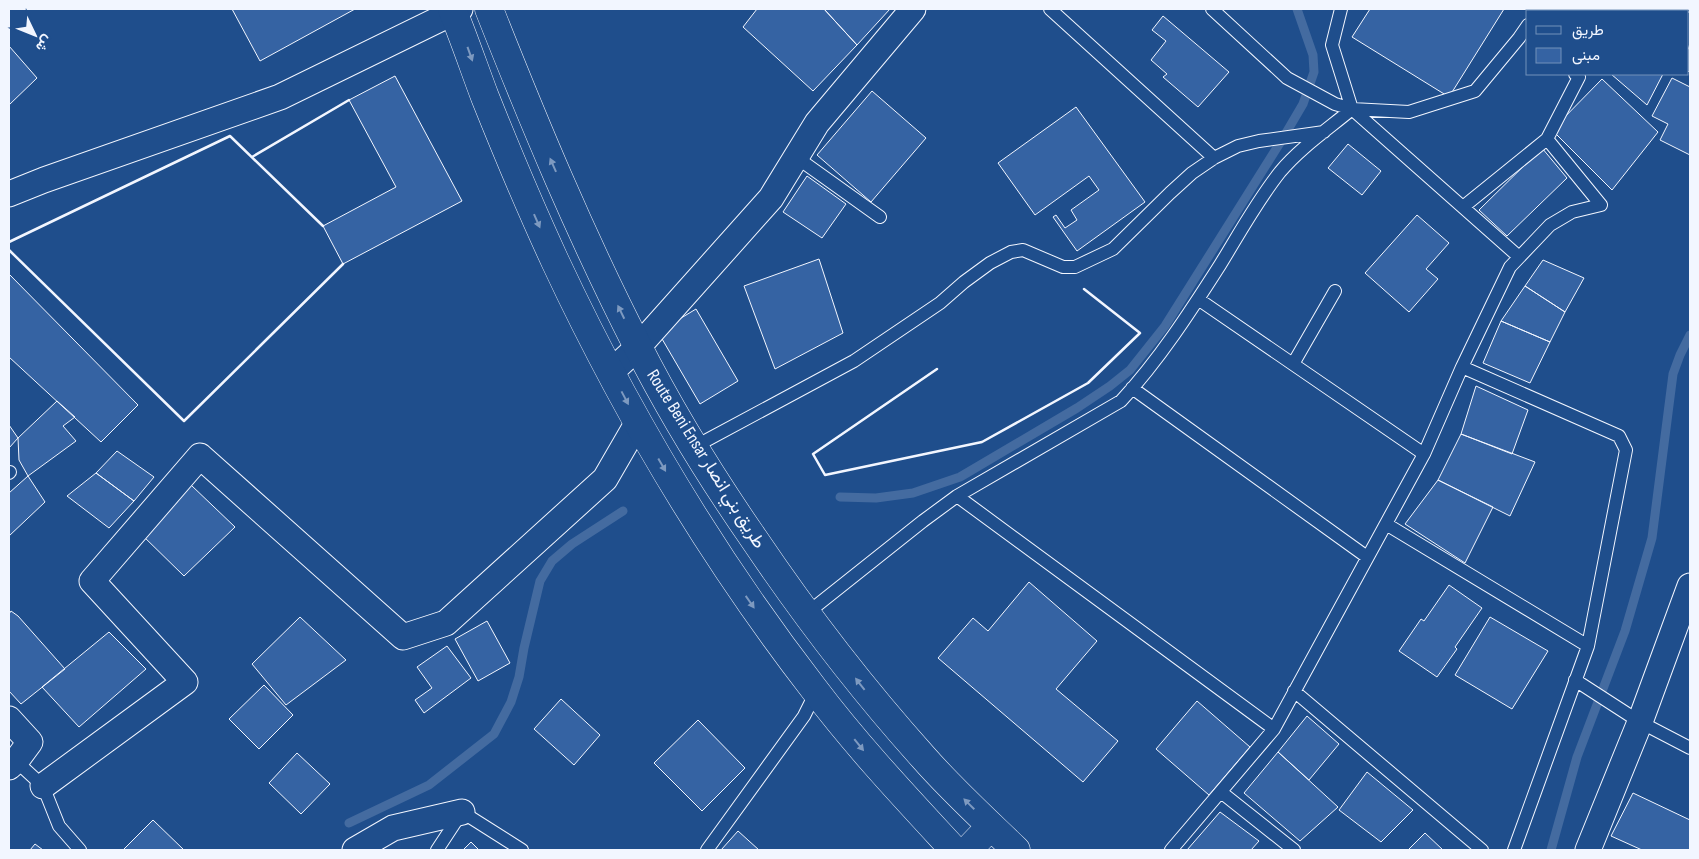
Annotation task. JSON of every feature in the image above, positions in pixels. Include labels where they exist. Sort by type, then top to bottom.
[{"type":"highway","name":"Route Beni Ensar طريق بني انصار","points":[[489,9],[531,116],[582,232],[638,347],[694,447],[734,510],[806,614],[863,688],[925,760],[1016,850]]},
{"type":"highway","name":"Route Beni Ensar طريق بني انصار","points":[[456,10],[485,96],[519,180],[556,262],[611,372],[669,477],[721,560],[816,692],[880,771],[954,850]]},
{"type":"highway","points":[[968,850],[991,826]]},
{"type":"street","points":[[611,372],[638,347],[771,198],[817,123],[913,9]]},
{"type":"street","points":[[9,194],[280,97],[456,10]]},
{"type":"street","points":[[43,786],[185,682],[92,581],[200,456],[403,637],[446,623],[605,479],[638,422]]},
{"type":"street","points":[[1588,850],[1640,722],[1690,586]]},
{"type":"street","points":[[9,718],[30,742],[12,764]]},
{"type":"street","points":[[355,850],[393,828],[462,812]]},
{"type":"lane","points":[[1050,9],[1214,158]]},
{"type":"lane","points":[[1212,9],[1287,78],[1335,104],[1352,109],[1409,112],[1475,91],[1523,41]]},
{"type":"lane","points":[[1341,9],[1332,45],[1352,109],[1518,256]]},
{"type":"lane","points":[[1463,207],[1547,139],[1579,77],[1576,75]]},
{"type":"lane","points":[[806,614],[957,496],[1121,401],[1140,379],[1198,299],[1259,201],[1280,172],[1295,156],[1352,109]]},
{"type":"lane","points":[[694,447],[854,361],[940,304],[964,282],[990,263],[1010,252],[1023,250],[1063,267],[1075,267],[1113,250],[1170,193],[1192,173],[1214,158],[1238,146],[1259,141],[1324,132]]},
{"type":"lane","points":[[1171,850],[1274,729],[1424,454],[1462,367],[1510,267],[1518,256],[1550,225],[1572,212],[1601,205],[1547,139]]},
{"type":"lane","points":[[796,157],[880,217]]},
{"type":"lane","points":[[1293,364],[1335,291]]},
{"type":"lane","points":[[1198,299],[1424,454]]},
{"type":"lane","points":[[1462,367],[1619,436],[1626,450],[1588,646],[1579,683],[1514,850]]},
{"type":"lane","points":[[1132,388],[1367,557]]},
{"type":"lane","points":[[957,496],[1274,729]]},
{"type":"lane","points":[[1386,524],[1588,646]]},
{"type":"lane","points":[[1579,683],[1640,722],[1690,748]]},
{"type":"lane","points":[[1294,691],[1482,850]]},
{"type":"lane","points":[[707,850],[804,716],[816,692]]},
{"type":"lane","points":[[12,764],[43,786],[59,826],[80,850]]},
{"type":"lane","points":[[1221,792],[1294,850]]},
{"type":"lane","points":[[437,850],[462,812],[522,850]]},
{"type":"shaded area","points":[[1568,9],[1690,9],[1689,11]]},
{"type":"building","points":[[232,9],[355,9],[260,61]]},
{"type":"building","points":[[757,9],[824,9],[857,45],[813,91],[743,27]]},
{"type":"building","points":[[824,9],[890,9],[857,45]]},
{"type":"building","points":[[1370,9],[1504,9],[1449,97],[1352,37]]},
{"type":"building","points":[[1163,16],[1229,72],[1198,107],[1163,77],[1167,74],[1151,60],[1166,41],[1152,30]]},
{"type":"building","points":[[1690,43],[1690,73],[1689,72]]},
{"type":"building","points":[[9,46],[37,78],[9,105]]},
{"type":"building","points":[[1612,75],[1662,75],[1647,105]]},
{"type":"building","points":[[395,76],[462,201],[343,264],[323,226],[396,187],[349,100]]},
{"type":"building","points":[[1672,78],[1690,87],[1690,155],[1660,140],[1668,124],[1652,116]]},
{"type":"building","points":[[1602,79],[1658,132],[1612,190],[1552,130]]},
{"type":"building","points":[[872,91],[926,138],[871,202],[817,155]]},
{"type":"building","points":[[1076,107],[1145,202],[1077,251],[1053,217],[1056,215],[1065,228],[1077,220],[1071,210],[1099,190],[1089,176],[1035,215],[998,163]]},
{"type":"building","points":[[1348,144],[1381,171],[1362,195],[1328,168]]},
{"type":"building","points":[[1542,148],[1567,178],[1507,236],[1479,210]]},
{"type":"building","points":[[807,176],[846,204],[822,238],[783,212]]},
{"type":"building","points":[[1417,215],[1449,243],[1426,269],[1438,279],[1409,312],[1365,273]]},
{"type":"building","points":[[819,259],[843,333],[775,369],[744,286]]},
{"type":"building","points":[[1543,260],[1584,278],[1565,312],[1525,286]]},
{"type":"building","points":[[9,274],[138,405],[101,442],[9,357]]},
{"type":"building","points":[[1525,286],[1565,312],[1550,342],[1501,321]]},
{"type":"building","points":[[696,309],[738,381],[700,404],[658,332]]},
{"type":"building","points":[[1501,321],[1550,342],[1530,383],[1483,363]]},
{"type":"building","points":[[1476,386],[1528,410],[1512,454],[1461,434]]},
{"type":"building","points":[[57,401],[75,417],[63,426],[76,441],[28,476],[19,460],[18,438]]},
{"type":"building","points":[[9,425],[18,438],[9,448]]},
{"type":"building","points":[[1461,434],[1535,462],[1510,516],[1438,480]]},
{"type":"building","points":[[117,451],[154,477],[134,501],[96,473]]},
{"type":"building","points":[[96,473],[134,501],[109,528],[67,496]]},
{"type":"building","points":[[28,476],[45,502],[9,536],[9,493]]},
{"type":"building","points":[[1438,480],[1493,507],[1465,563],[1405,524]]},
{"type":"building","points":[[191,485],[235,527],[184,576],[140,533]]},
{"type":"building","points":[[1029,582],[1097,641],[1056,689],[1118,741],[1083,782],[938,658],[973,618],[988,631]]},
{"type":"building","points":[[1449,585],[1482,608],[1437,677],[1399,651],[1421,619],[1424,621]]},
{"type":"building","points":[[11,611],[18,616],[65,669],[21,704],[9,691],[9,614]]},
{"type":"building","points":[[300,617],[346,660],[286,705],[252,664]]},
{"type":"building","points":[[1490,617],[1548,651],[1512,709],[1455,675]]},
{"type":"building","points":[[487,621],[510,663],[478,681],[455,639]]},
{"type":"building","points":[[109,632],[146,669],[79,727],[42,687]]},
{"type":"building","points":[[447,646],[471,678],[424,713],[415,700],[432,688],[417,667]]},
{"type":"building","points":[[264,685],[293,715],[259,749],[229,719]]},
{"type":"building","points":[[561,699],[600,735],[574,765],[534,729]]},
{"type":"building","points":[[1197,701],[1250,747],[1209,795],[1156,749]]},
{"type":"building","points":[[1307,716],[1339,744],[1309,780],[1278,752]]},
{"type":"building","points":[[698,720],[745,768],[702,811],[654,763]]},
{"type":"building","points":[[1278,752],[1338,807],[1300,841],[1244,793]]},
{"type":"building","points":[[297,753],[330,784],[301,814],[269,783]]},
{"type":"building","points":[[1367,772],[1413,810],[1381,842],[1339,810]]},
{"type":"building","points":[[1633,793],[1690,820],[1690,850],[1642,850],[1611,836]]},
{"type":"building","points":[[1220,812],[1259,841],[1251,850],[1187,850]]},
{"type":"building","points":[[153,820],[184,850],[123,850]]},
{"type":"building","points":[[738,831],[759,850],[721,850]]},
{"type":"building","points":[[1425,833],[1443,850],[1408,850]]},
{"type":"building","points":[[471,842],[479,850],[463,850]]},
{"type":"building","points":[[35,844],[43,850],[30,850]]},
{"type":"waterway","points":[[840,497],[876,498],[913,493],[960,477],[1077,408],[1130,370],[1165,326],[1303,104],[1314,72],[1313,55],[1297,9]]},
{"type":"waterway","points":[[1551,850],[1577,757],[1625,631],[1652,538],[1673,374],[1690,335]]},
{"type":"waterway","points":[[349,823],[429,785],[494,734],[511,702],[519,677],[540,581],[552,561],[572,544],[623,511]]},
{"type":"wall","points":[[252,157],[349,100]]},
{"type":"wall","points":[[9,242],[230,136],[323,226]]},
{"type":"wall","points":[[9,250],[184,421],[343,264]]},
{"type":"wall","points":[[937,369],[813,454],[825,475],[982,442],[1088,383],[1140,333],[1084,289]]}]
